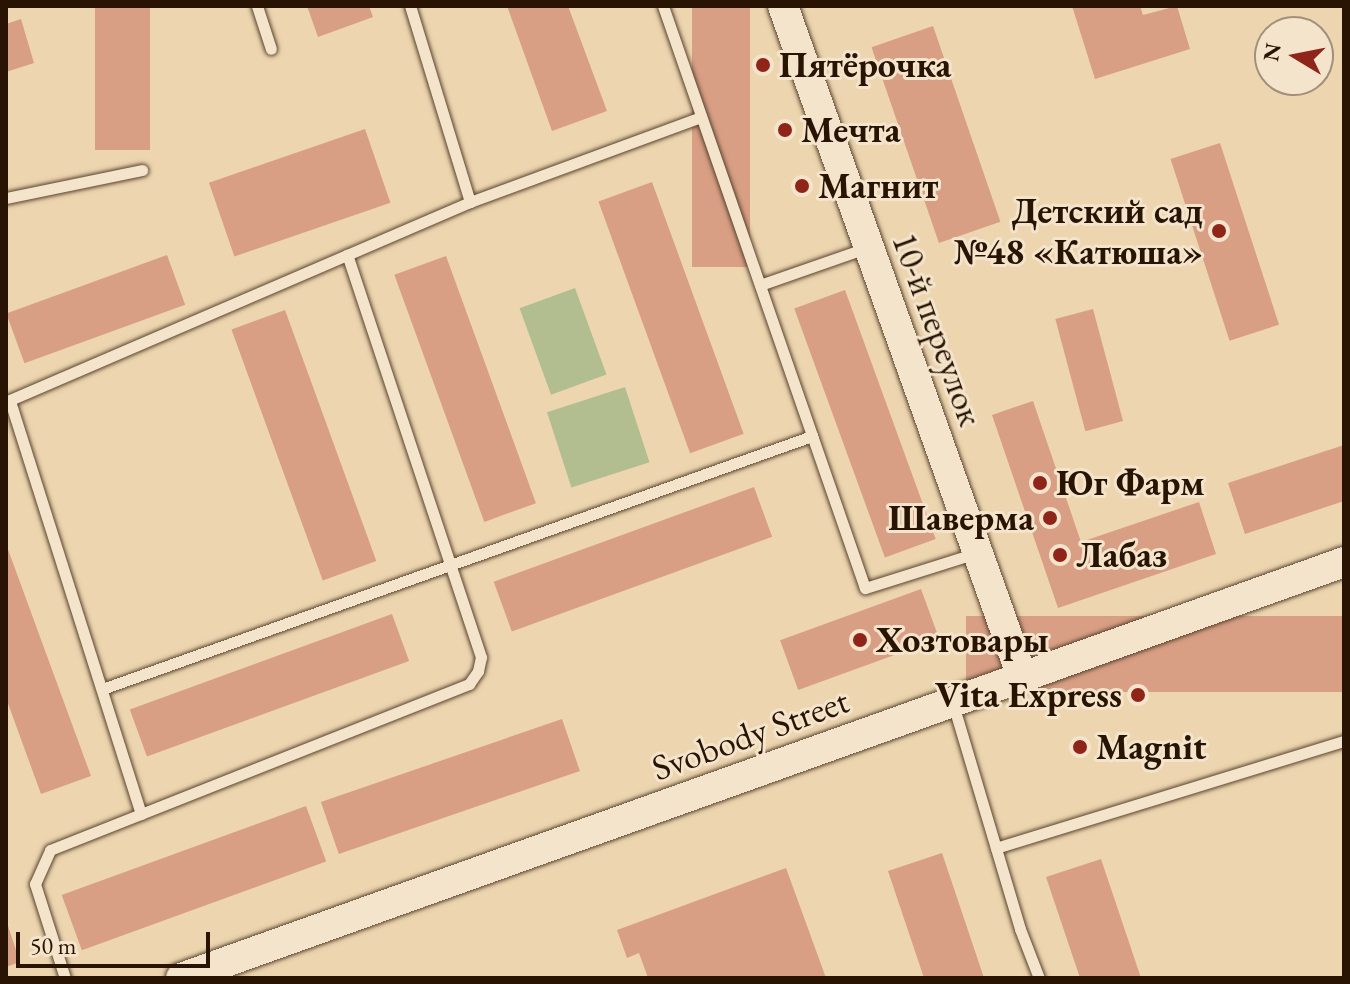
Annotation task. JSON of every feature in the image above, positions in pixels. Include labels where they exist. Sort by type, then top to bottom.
[{"type":"main road","name":"10-й переулок","points":[[783,6],[1022,677]]},
{"type":"main road","name":"Svobody Street","points":[[181,978],[1344,562]]},
{"type":"lane","points":[[257,6],[271,49]]},
{"type":"lane","points":[[410,6],[470,202]]},
{"type":"lane","points":[[663,6],[865,588],[978,553]]},
{"type":"lane","points":[[141,814],[105,688],[10,400],[470,202],[701,117]]},
{"type":"lane","points":[[6,198],[142,170]]},
{"type":"lane","points":[[760,285],[869,247]]},
{"type":"lane","points":[[65,978],[35,884],[50,850],[469,684],[481,657],[347,255]]},
{"type":"lane","points":[[105,688],[812,436]]},
{"type":"lane","points":[[952,702],[1039,978]]},
{"type":"lane","points":[[996,848],[1344,742]]},
{"type":"green space","points":[[575,288],[606,374],[551,395],[520,308]]},
{"type":"green space","points":[[625,387],[649,462],[571,487],[547,412]]},
{"type":"building","points":[[95,6],[150,6],[150,150],[95,150]]},
{"type":"building","points":[[307,6],[369,6],[373,17],[318,37]]},
{"type":"building","points":[[507,6],[568,6],[607,111],[552,131]]},
{"type":"building","points":[[692,6],[750,6],[750,267],[692,267]]},
{"type":"building","points":[[1072,6],[1140,6],[1143,15],[1177,6],[1190,49],[1095,79]]},
{"type":"building","points":[[21,19],[34,63],[6,72],[6,24]]},
{"type":"building","points":[[933,26],[1000,222],[939,243],[872,47]]},
{"type":"building","points":[[365,129],[390,203],[234,256],[209,183]]},
{"type":"building","points":[[1220,143],[1279,325],[1230,341],[1171,159]]},
{"type":"building","points":[[652,182],[744,434],[690,453],[598,201]]},
{"type":"building","points":[[167,255],[185,305],[24,363],[6,313]]},
{"type":"building","points":[[446,256],[536,503],[484,522],[394,275]]},
{"type":"building","points":[[845,290],[936,539],[885,557],[794,308]]},
{"type":"building","points":[[1093,309],[1123,421],[1085,431],[1055,319]]},
{"type":"building","points":[[285,310],[376,561],[323,580],[231,329]]},
{"type":"building","points":[[1033,401],[1081,542],[1199,502],[1216,554],[1058,608],[992,415]]},
{"type":"building","points":[[1344,445],[1344,501],[1245,534],[1228,483]]},
{"type":"building","points":[[754,487],[772,537],[512,632],[494,582]]},
{"type":"building","points":[[6,544],[91,776],[41,794],[6,698]]},
{"type":"building","name":"Хозтовары","points":[[921,589],[939,639],[798,690],[780,640]]},
{"type":"building","points":[[392,614],[409,661],[147,756],[130,709]]},
{"type":"building","points":[[966,616],[1344,616],[1344,692],[966,692]]},
{"type":"building","points":[[562,719],[580,771],[339,854],[321,802]]},
{"type":"building","points":[[306,806],[326,861],[82,950],[62,895]]},
{"type":"building","points":[[942,853],[984,978],[924,978],[888,871]]},
{"type":"building","points":[[1101,859],[1141,978],[1080,978],[1046,877]]},
{"type":"building","points":[[786,868],[826,978],[648,978],[639,953],[627,958],[617,930]]},
{"type":"building","points":[[6,920],[20,962],[6,967]]},
{"type":"place","name":"Пятёрочка","points":[[763,65]]},
{"type":"place","name":"Мечта","points":[[785,130]]},
{"type":"place","name":"Магнит","points":[[802,186]]},
{"type":"place","name":"Детский сад №48 «Катюша»","points":[[1219,231]]},
{"type":"place","name":"Юг Фарм","points":[[1040,483]]},
{"type":"place","name":"Шаверма","points":[[1050,518]]},
{"type":"place","name":"Лабаз","points":[[1060,555]]},
{"type":"place","name":"Хозтовары","points":[[860,640]]},
{"type":"place","name":"Vita Express","points":[[1138,695]]},
{"type":"place","name":"Magnit","points":[[1080,747]]}]
